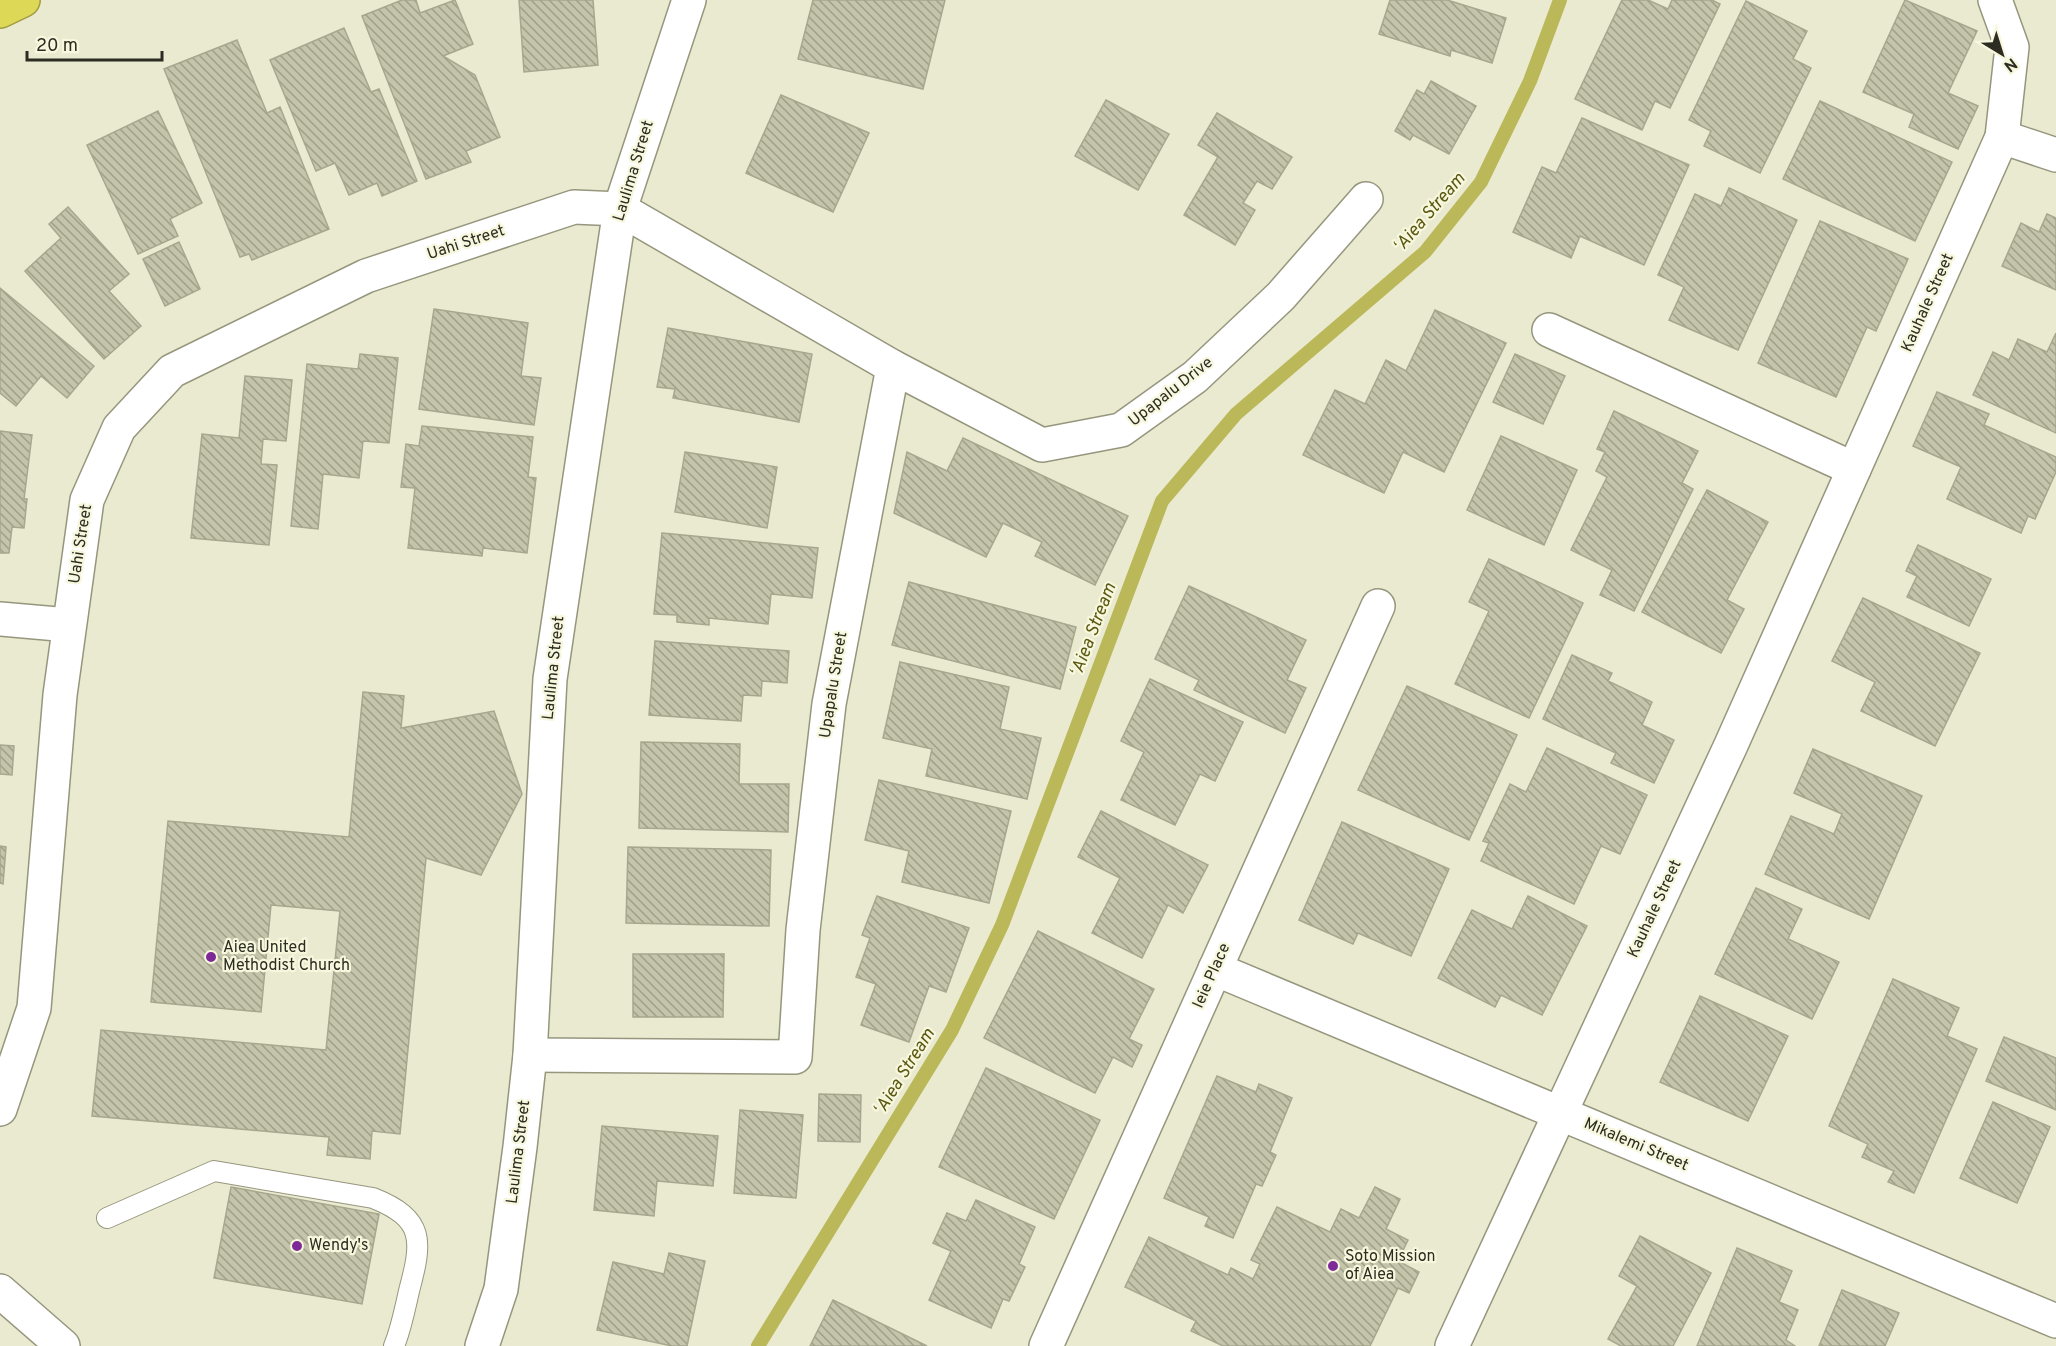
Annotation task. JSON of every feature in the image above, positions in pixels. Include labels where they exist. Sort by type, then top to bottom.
[{"type":"highway","points":[[0,11],[23,0]]},
{"type":"street","name":"Laulima Street","points":[[482,1346],[501,1289],[530,1055],[550,679],[620,209],[688,0]]},
{"type":"street","name":"Kauhale Street","points":[[1452,1346],[1731,745],[2002,137],[2012,47],[1995,0]]},
{"type":"street","points":[[2002,137],[2056,155]]},
{"type":"street","name":"Upapalu Drive","points":[[893,367],[1042,445],[1121,430],[1195,377],[1281,296],[1366,199]]},
{"type":"street","name":"Uahi Street","points":[[0,1109],[34,1008],[60,695],[87,500],[119,428],[171,371],[366,276],[574,207],[620,209]]},
{"type":"street","points":[[620,209],[893,367]]},
{"type":"street","points":[[1549,330],[1854,469]]},
{"type":"street","name":"Upapalu Street","points":[[530,1055],[795,1058],[803,930],[829,704],[893,367]]},
{"type":"street","name":"Ieie Place","points":[[1046,1346],[1378,606]]},
{"type":"street","points":[[0,618],[69,625]]},
{"type":"street","name":"Mikalemi Street","points":[[1215,969],[2056,1321]]},
{"type":"street","points":[[0,1291],[63,1346]]},
{"type":"lane","points":[[107,1218],[214,1171],[373,1198],[397,1208],[412,1223],[420,1251],[394,1346]]},
{"type":"building","points":[[402,0],[416,0],[420,13],[455,0],[473,44],[443,56],[475,75],[500,137],[466,151],[471,162],[426,179],[362,16]]},
{"type":"building","points":[[519,0],[593,0],[598,65],[524,72]]},
{"type":"building","points":[[813,0],[945,0],[923,89],[798,59]]},
{"type":"building","points":[[1390,0],[1447,0],[1506,18],[1492,63],[1451,50],[1450,56],[1379,34]]},
{"type":"building","points":[[1622,0],[1648,0],[1668,9],[1672,0],[1712,0],[1720,4],[1670,108],[1655,101],[1642,130],[1575,99]]},
{"type":"building","points":[[1905,0],[1977,31],[1948,93],[1978,106],[1958,149],[1909,127],[1914,114],[1863,92]]},
{"type":"building","points":[[1746,1],[1807,31],[1793,59],[1811,68],[1760,173],[1704,146],[1711,131],[1689,120]]},
{"type":"building","points":[[344,28],[371,92],[379,89],[417,181],[382,196],[377,183],[349,195],[335,163],[316,171],[270,60]]},
{"type":"building","points":[[237,40],[267,113],[280,107],[329,229],[252,260],[249,254],[240,257],[164,69]]},
{"type":"building","points":[[1431,81],[1476,106],[1449,154],[1413,135],[1410,140],[1395,131],[1417,90],[1424,94]]},
{"type":"building","points":[[781,95],[869,133],[833,212],[746,173]]},
{"type":"building","points":[[1106,100],[1169,134],[1138,190],[1075,156]]},
{"type":"building","points":[[1820,101],[1952,162],[1915,241],[1783,179]]},
{"type":"building","points":[[158,111],[202,203],[170,219],[178,236],[138,254],[87,145]]},
{"type":"building","points":[[1217,113],[1292,157],[1272,189],[1257,181],[1243,203],[1255,210],[1235,245],[1184,215],[1218,157],[1198,145]]},
{"type":"building","points":[[1582,118],[1689,165],[1644,265],[1580,236],[1571,258],[1513,232],[1542,167],[1556,173]]},
{"type":"building","points":[[1729,188],[1797,220],[1738,350],[1669,320],[1684,287],[1658,275],[1695,194],[1721,206]]},
{"type":"building","points":[[68,207],[129,274],[109,291],[141,326],[104,359],[25,271],[61,238],[49,224]]},
{"type":"building","points":[[2047,214],[2056,218],[2056,290],[2002,266],[2021,223],[2039,232]]},
{"type":"building","points":[[1820,221],[1908,259],[1876,331],[1867,327],[1836,397],[1758,363]]},
{"type":"building","points":[[179,242],[200,289],[165,306],[143,259]]},
{"type":"building","points":[[0,288],[94,366],[67,398],[41,376],[16,406],[0,393]]},
{"type":"building","points":[[434,309],[528,323],[521,376],[541,378],[534,425],[419,409]]},
{"type":"building","points":[[1435,310],[1506,343],[1444,472],[1403,452],[1384,493],[1303,455],[1335,390],[1365,404],[1386,360],[1406,371]]},
{"type":"building","points":[[668,328],[812,354],[799,422],[673,398],[675,389],[657,387]]},
{"type":"building","points":[[2056,333],[2056,433],[1973,395],[1993,352],[2009,360],[2018,339],[2047,352]]},
{"type":"building","points":[[360,354],[398,358],[389,443],[363,441],[359,478],[323,474],[318,529],[291,526],[307,364],[358,369]]},
{"type":"building","points":[[1515,354],[1565,376],[1543,424],[1493,402]]},
{"type":"building","points":[[245,376],[292,380],[286,441],[263,439],[261,464],[277,465],[269,545],[191,538],[202,434],[239,438]]},
{"type":"building","points":[[1937,392],[1989,414],[1984,425],[2056,457],[2056,472],[2035,519],[2028,516],[2021,533],[1947,499],[1961,467],[1913,446]]},
{"type":"building","points":[[1614,411],[1698,451],[1682,483],[1693,489],[1634,611],[1600,595],[1612,570],[1571,550],[1607,477],[1596,471],[1605,452],[1597,449]]},
{"type":"building","points":[[422,426],[533,437],[528,477],[536,478],[527,553],[483,548],[482,556],[408,548],[415,488],[401,487],[406,444],[419,446]]},
{"type":"building","points":[[0,431],[32,435],[24,499],[27,499],[24,528],[12,527],[9,553],[0,553]]},
{"type":"building","points":[[1501,436],[1577,470],[1544,545],[1467,510]]},
{"type":"building","points":[[963,438],[1128,516],[1095,585],[1035,556],[1042,542],[1003,523],[986,557],[894,513],[907,452],[947,471]]},
{"type":"building","points":[[685,452],[777,467],[767,528],[675,512]]},
{"type":"building","points":[[1707,490],[1768,522],[1727,600],[1744,609],[1721,653],[1642,612]]},
{"type":"building","points":[[662,533],[818,548],[812,598],[771,594],[768,624],[709,618],[709,625],[677,622],[677,615],[654,614]]},
{"type":"building","points":[[1918,545],[1991,579],[1969,626],[1907,597],[1917,576],[1906,571]]},
{"type":"building","points":[[1489,559],[1583,603],[1529,718],[1455,684],[1489,611],[1469,602]]},
{"type":"building","points":[[909,582],[1076,627],[1060,689],[892,645]]},
{"type":"building","points":[[1189,586],[1306,640],[1287,680],[1306,688],[1285,733],[1194,690],[1199,680],[1155,659]]},
{"type":"building","points":[[1863,598],[1980,653],[1935,746],[1861,711],[1875,682],[1832,661]]},
{"type":"building","points":[[655,641],[789,651],[787,683],[762,681],[761,696],[743,695],[741,721],[649,715]]},
{"type":"building","points":[[1572,655],[1612,673],[1608,681],[1652,702],[1642,725],[1674,740],[1654,783],[1611,763],[1616,753],[1543,719]]},
{"type":"building","points":[[900,662],[1009,687],[1000,729],[1041,738],[1027,799],[926,776],[932,749],[883,738]]},
{"type":"building","points":[[1150,679],[1243,722],[1215,781],[1200,774],[1175,825],[1121,800],[1144,752],[1121,741]]},
{"type":"building","points":[[1407,686],[1517,735],[1469,840],[1358,790]]},
{"type":"building","name":"Aiea United Methodist Church","points":[[363,692],[404,696],[401,728],[494,711],[522,794],[481,875],[426,858],[400,1134],[372,1131],[370,1159],[327,1155],[329,1137],[92,1116],[101,1030],[326,1050],[340,911],[271,905],[261,1012],[151,1002],[168,821],[349,837]]},
{"type":"building","points":[[641,742],[740,744],[739,784],[789,784],[788,832],[639,828]]},
{"type":"building","points":[[0,745],[14,746],[12,775],[0,774]]},
{"type":"building","points":[[1547,748],[1647,795],[1620,854],[1601,846],[1574,904],[1481,861],[1489,843],[1483,841],[1510,784],[1526,792]]},
{"type":"building","points":[[1813,749],[1922,796],[1869,919],[1765,874],[1791,816],[1834,834],[1842,814],[1794,793]]},
{"type":"building","points":[[879,780],[1011,811],[989,903],[902,882],[909,851],[865,840]]},
{"type":"building","points":[[1101,811],[1208,865],[1183,913],[1168,905],[1142,958],[1092,933],[1120,878],[1078,857]]},
{"type":"building","points":[[1342,822],[1449,869],[1411,956],[1358,933],[1353,944],[1299,920]]},
{"type":"building","points":[[0,846],[6,847],[3,884],[0,883]]},
{"type":"building","points":[[628,847],[771,850],[769,926],[626,923]]},
{"type":"building","points":[[1756,888],[1802,909],[1788,939],[1839,962],[1812,1019],[1715,974]]},
{"type":"building","points":[[877,896],[969,928],[946,992],[929,986],[909,1042],[861,1025],[876,984],[856,977],[870,938],[862,935]]},
{"type":"building","points":[[1528,896],[1587,926],[1542,1015],[1501,995],[1495,1007],[1438,978],[1472,910],[1512,929]]},
{"type":"building","points":[[1038,931],[1154,989],[1129,1039],[1142,1045],[1132,1067],[1113,1057],[1095,1093],[984,1038]]},
{"type":"building","points":[[633,954],[724,954],[723,1017],[633,1017]]},
{"type":"building","points":[[1893,979],[1959,1008],[1947,1036],[1977,1049],[1914,1193],[1888,1182],[1894,1171],[1862,1157],[1868,1144],[1829,1126]]},
{"type":"building","points":[[1700,996],[1788,1036],[1748,1121],[1660,1082]]},
{"type":"building","points":[[2004,1037],[2056,1058],[2056,1110],[1986,1081]]},
{"type":"building","points":[[986,1068],[1100,1120],[1054,1219],[939,1167]]},
{"type":"building","points":[[1217,1076],[1256,1092],[1259,1084],[1292,1098],[1270,1152],[1276,1155],[1262,1186],[1256,1184],[1233,1238],[1205,1226],[1209,1217],[1164,1198]]},
{"type":"building","points":[[819,1094],[861,1095],[860,1142],[818,1141]]},
{"type":"building","points":[[1993,1102],[2050,1127],[2017,1203],[1960,1178]]},
{"type":"building","points":[[740,1110],[803,1115],[796,1198],[734,1193]]},
{"type":"building","points":[[602,1126],[718,1136],[713,1186],[657,1181],[654,1216],[594,1210]]},
{"type":"building","name":"Wendy's","points":[[231,1187],[379,1214],[362,1304],[214,1278]]},
{"type":"building","name":"Soto Mission of Aiea","points":[[1375,1187],[1400,1199],[1386,1229],[1408,1240],[1398,1261],[1419,1272],[1409,1293],[1398,1288],[1370,1346],[1223,1346],[1191,1331],[1196,1321],[1125,1287],[1149,1237],[1228,1275],[1231,1268],[1253,1279],[1260,1264],[1251,1260],[1277,1207],[1330,1232],[1341,1209],[1359,1218]]},
{"type":"building","points":[[976,1200],[1035,1227],[1019,1264],[1025,1267],[1009,1301],[1003,1299],[991,1328],[929,1300],[951,1251],[933,1243],[947,1213],[966,1221]]},
{"type":"building","points":[[1640,1236],[1711,1273],[1673,1346],[1621,1346],[1608,1339],[1637,1286],[1619,1276]]},
{"type":"building","points":[[1737,1248],[1792,1271],[1779,1302],[1798,1310],[1786,1340],[1795,1346],[1697,1346]]},
{"type":"building","points":[[669,1253],[705,1261],[687,1346],[672,1346],[597,1330],[613,1262],[664,1274]]},
{"type":"building","points":[[1842,1290],[1899,1313],[1885,1346],[1819,1346]]},
{"type":"building","points":[[833,1300],[927,1346],[810,1346]]},
{"type":"waterway","name":"ʻAiea Stream","points":[[758,1346],[952,1030],[1002,925],[1162,501],[1236,414],[1425,252],[1481,182],[1530,81],[1560,0]]},
{"type":"place","name":"Aiea United Methodist Church","points":[[211,957]]},
{"type":"place","name":"Wendy's","points":[[297,1246]]},
{"type":"place","name":"Soto Mission of Aiea","points":[[1333,1266]]}]
